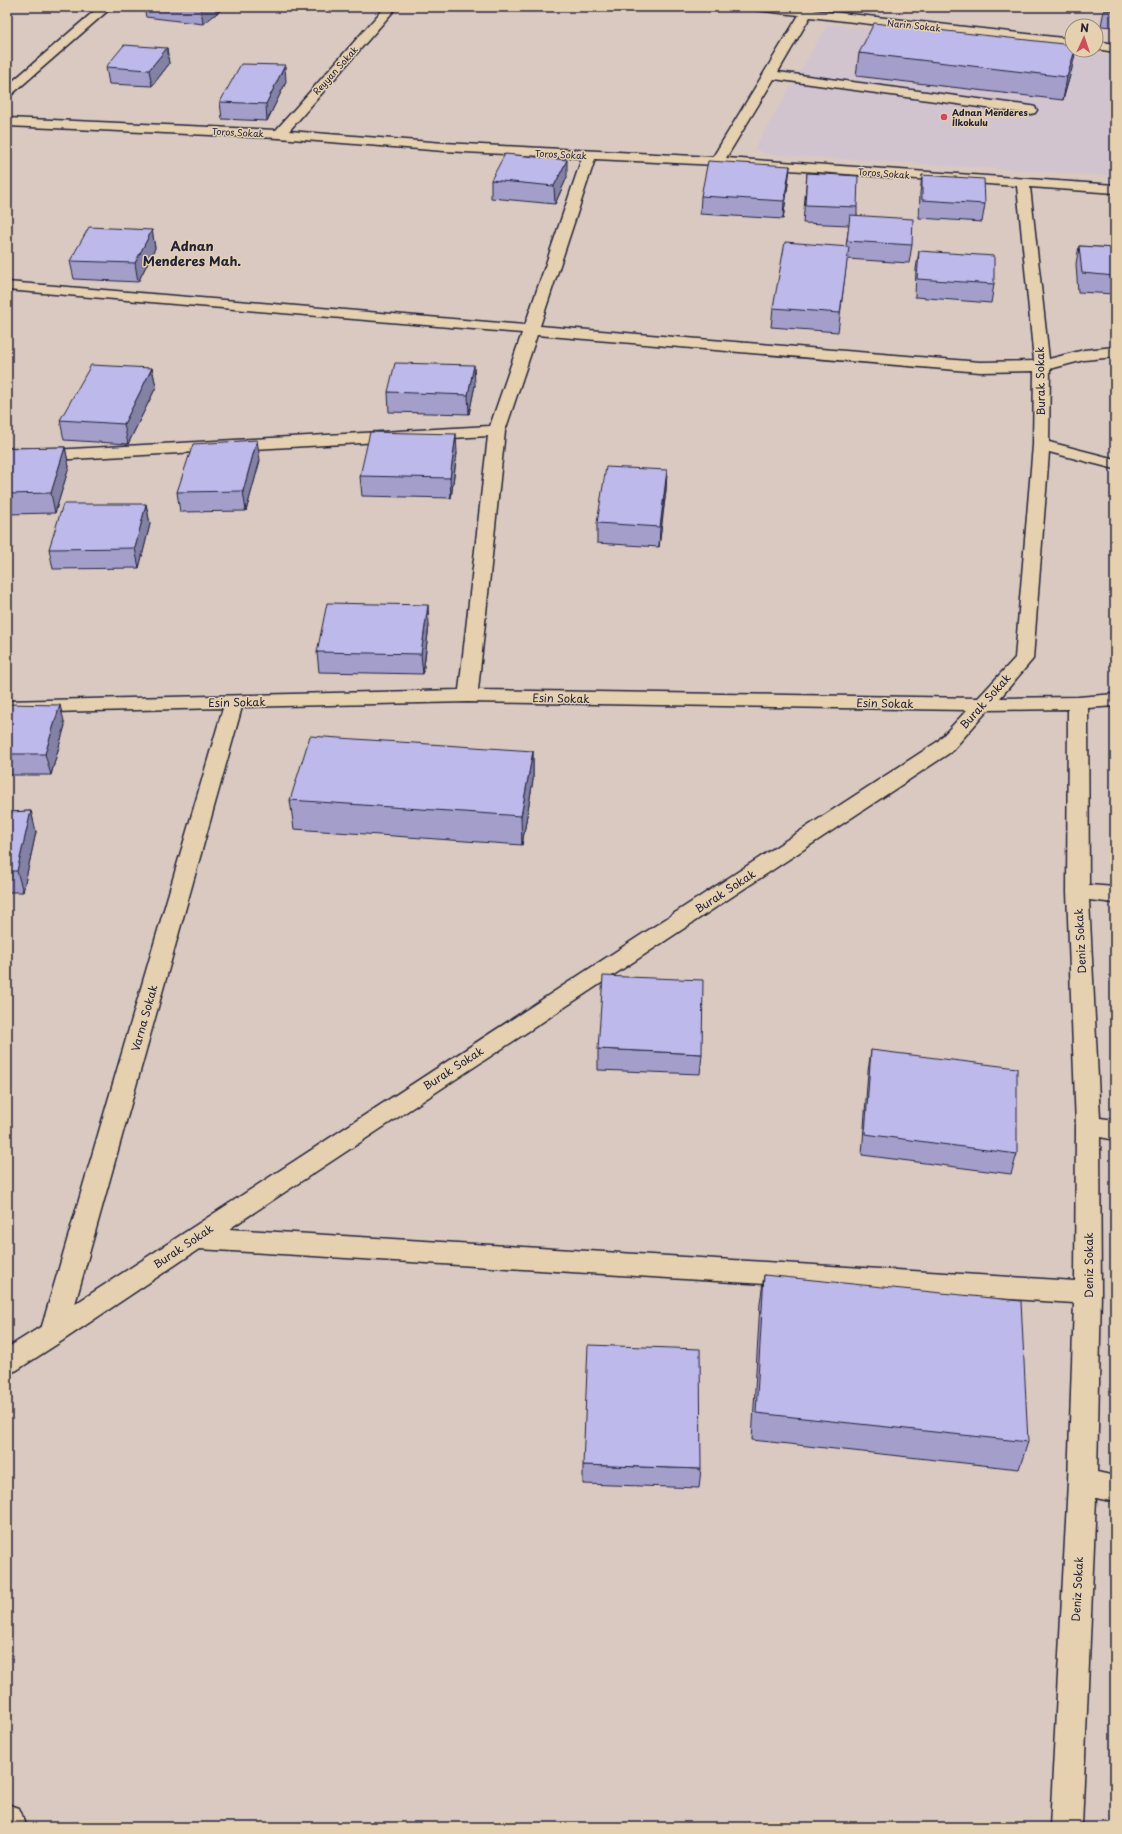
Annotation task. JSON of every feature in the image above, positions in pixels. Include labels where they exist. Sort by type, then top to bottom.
[{"type":"street","points":[[7,92],[106,7]]},
{"type":"street","name":"Reyyan Sokak","points":[[279,134],[392,7]]},
{"type":"street","name":"Narin Sokak","points":[[755,7],[808,10],[1064,42]]},
{"type":"street","points":[[717,161],[808,10]]},
{"type":"street","points":[[1104,47],[1115,48]]},
{"type":"street","points":[[770,75],[1031,110]]},
{"type":"street","name":"Toros Sokak","points":[[7,122],[279,134],[444,147],[717,161],[1115,189]]},
{"type":"street","points":[[468,696],[496,431],[533,328],[590,155]]},
{"type":"street","name":"Burak Sokak","points":[[7,1362],[54,1333],[195,1238],[944,747],[1024,659],[1041,445],[1042,366],[1023,183]]},
{"type":"street","points":[[7,286],[533,328],[980,367],[1042,366],[1084,355],[1115,352]]},
{"type":"street","points":[[7,453],[54,455],[496,431]]},
{"type":"street","points":[[1041,445],[1115,464]]},
{"type":"street","name":"Esin Sokak","points":[[7,707],[468,696],[982,704],[1078,703],[1115,700]]},
{"type":"street","name":"Varna Sokak","points":[[54,1333],[234,702]]},
{"type":"street","name":"Deniz Sokak","points":[[1066,1827],[1082,1482],[1088,1293],[1088,1126],[1078,892],[1078,703]]},
{"type":"street","points":[[1078,892],[1115,895]]},
{"type":"street","points":[[1088,1126],[1115,1130]]},
{"type":"street","points":[[195,1238],[1088,1293]]},
{"type":"street","points":[[1082,1482],[1115,1488]]},
{"type":"street","points":[[7,1820],[11,1827]]},
{"type":"shaded area","name":"Adnan Menderes İlkokulu","points":[[828,24],[1064,50],[1064,58],[1104,58],[1104,55],[1115,56],[1115,176],[768,154],[754,149]]},
{"type":"building","points":[[1105,7],[1115,7],[1115,11],[1104,10]]},
{"type":"building","points":[[874,23],[1064,44],[1064,58],[1073,58],[1067,77],[859,53]]},
{"type":"building","points":[[124,45],[167,48],[149,70],[106,67]]},
{"type":"building","points":[[241,64],[285,65],[266,104],[220,102]]},
{"type":"building","points":[[505,154],[567,160],[554,186],[491,180]]},
{"type":"building","points":[[708,161],[790,166],[784,201],[701,196]]},
{"type":"building","points":[[807,173],[858,176],[857,207],[805,205]]},
{"type":"building","points":[[922,175],[984,179],[985,204],[922,200]]},
{"type":"building","points":[[850,215],[913,219],[912,245],[847,241]]},
{"type":"building","points":[[89,227],[152,230],[135,263],[70,261]]},
{"type":"building","points":[[785,242],[849,247],[840,313],[773,308]]},
{"type":"building","points":[[1079,246],[1115,248],[1115,276],[1082,273]]},
{"type":"building","points":[[919,251],[994,256],[994,284],[917,279]]},
{"type":"building","points":[[395,363],[474,365],[468,395],[388,392]]},
{"type":"building","points":[[91,365],[152,368],[124,424],[60,420]]},
{"type":"building","points":[[370,432],[456,434],[450,478],[360,476]]},
{"type":"building","points":[[257,440],[243,491],[177,492],[193,444]]},
{"type":"building","points":[[65,447],[51,493],[7,494],[7,448]]},
{"type":"building","points":[[606,467],[667,470],[660,527],[597,523]]},
{"type":"building","points":[[63,504],[146,504],[135,548],[49,549]]},
{"type":"building","points":[[327,603],[428,605],[421,654],[317,652]]},
{"type":"building","points":[[7,704],[60,705],[45,754],[7,754]]},
{"type":"building","points":[[310,736],[533,751],[521,816],[290,800]]},
{"type":"building","points":[[31,811],[17,871],[7,871],[7,812]]},
{"type":"building","points":[[603,976],[703,980],[702,1054],[598,1049]]},
{"type":"building","points":[[871,1050],[1017,1068],[1017,1154],[865,1134]]},
{"type":"building","points":[[764,1275],[1021,1301],[1028,1442],[756,1413]]},
{"type":"building","points":[[588,1345],[700,1349],[701,1469],[583,1465]]},
{"type":"place","name":"Adnan Menderes İlkokulu","points":[[944,117]]},
{"type":"district","name":"Adnan Menderes Mah.","points":[[192,252]]}]
